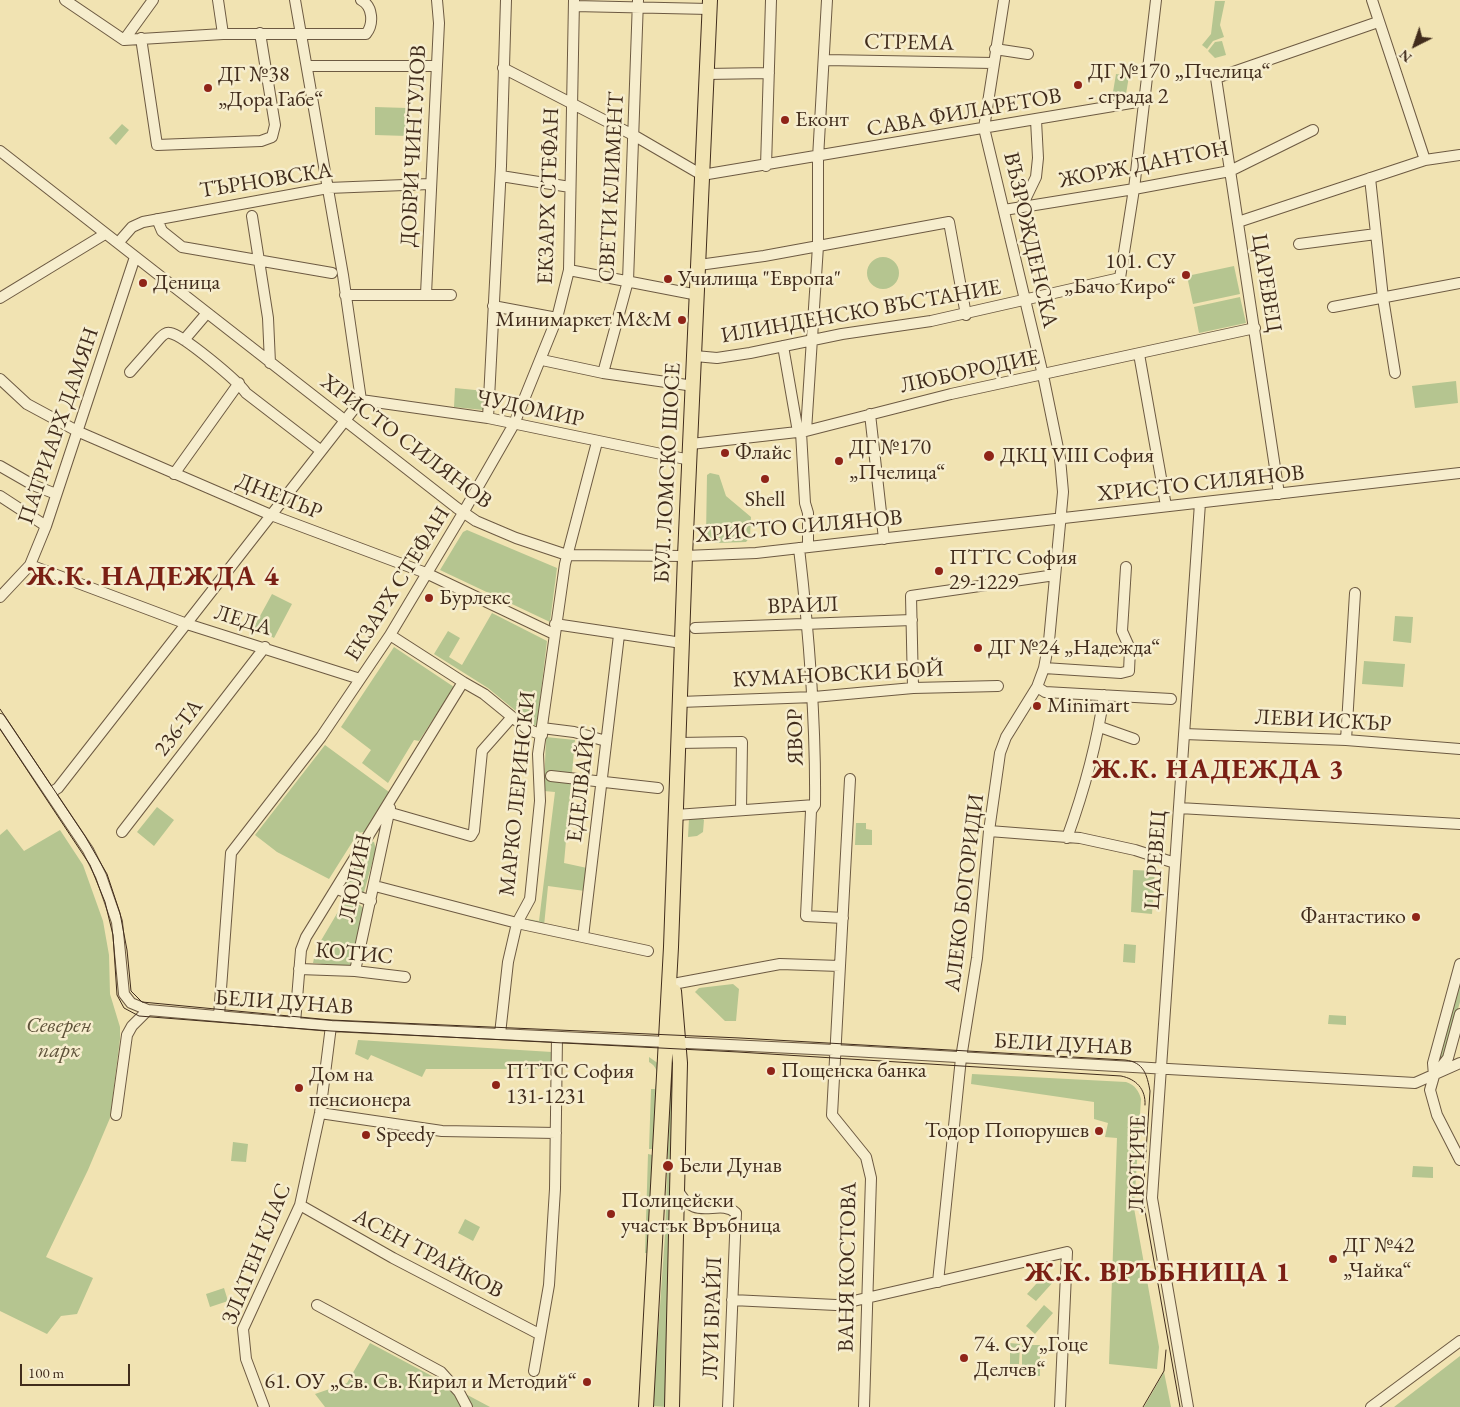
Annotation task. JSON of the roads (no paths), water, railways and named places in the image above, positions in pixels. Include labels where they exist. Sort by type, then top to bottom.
[{"type":"main road","name":"БУЛ. ЛОМСКО ШОСЕ","points":[[672,1407],[676,1186],[671,947],[685,556],[698,296],[709,5]]},
{"type":"main road","name":"БУЛ. ЛОМСКО ШОСЕ","points":[[646,1407],[672,1042],[673,984],[671,947]]},
{"type":"street","points":[[65,0],[124,40],[223,34],[367,33],[371,11],[368,4],[361,0]]},
{"type":"street","points":[[124,40],[152,0]]},
{"type":"street","points":[[218,0],[223,34]]},
{"type":"street","points":[[50,793],[58,788],[320,450],[361,400],[346,295],[308,66],[295,0]]},
{"type":"street","name":"ДОБРИ ЧИНТУЛОВ","points":[[426,294],[437,66],[437,0]]},
{"type":"street","points":[[488,418],[501,176],[506,0]]},
{"type":"street","points":[[766,166],[771,0]]},
{"type":"street","points":[[802,432],[813,340],[818,246],[818,158],[827,0]]},
{"type":"street","name":"ВЪЗРОЖДЕНСКА","points":[[1004,0],[984,128],[1043,375],[1063,475],[1061,518]]},
{"type":"street","points":[[1134,189],[1156,0]]},
{"type":"street","points":[[1372,0],[1425,160]]},
{"type":"street","points":[[574,3],[709,5]]},
{"type":"street","name":"ЕКЗАРХ СТЕФАН","points":[[218,1016],[231,853],[322,737],[390,635],[464,513],[514,424],[542,360],[557,318],[569,270],[574,3]]},
{"type":"street","name":"СВЕТИ КЛИМЕНТ","points":[[603,373],[628,281],[635,136],[638,4]]},
{"type":"street","name":"ЦАРЕВЕЦ","points":[[1279,494],[1216,78],[1378,22]]},
{"type":"street","points":[[141,38],[157,144],[261,141],[272,137],[275,125],[260,33]]},
{"type":"street","points":[[995,49],[1028,54]]},
{"type":"street","name":"СТРЕМА","points":[[825,60],[993,63]]},
{"type":"street","points":[[308,66],[437,66]]},
{"type":"street","points":[[503,68],[635,136],[702,176]]},
{"type":"street","points":[[706,74],[769,73]]},
{"type":"street","name":"САВА ФИЛАРЕТОВ","points":[[702,176],[818,158],[904,140],[1036,120],[1143,101]]},
{"type":"street","points":[[1022,206],[1026,193],[1036,177],[1038,158],[1036,120]]},
{"type":"street","name":"ЖОРЖ ДАНТОН","points":[[1004,210],[1230,171],[1313,130]]},
{"type":"street","name":"ХРИСТО СИЛЯНОВ","points":[[0,152],[464,513],[516,538],[566,555],[685,556],[803,548],[1460,473]]},
{"type":"street","points":[[1238,222],[1425,160],[1460,155]]},
{"type":"street","points":[[501,176],[570,187]]},
{"type":"street","points":[[1370,178],[1383,298],[1395,373]]},
{"type":"street","name":"ТЪРНОВСКА","points":[[118,243],[132,227],[157,219],[328,188],[430,184]]},
{"type":"street","name":"ИЛИНДЕНСКО ВЪСТАНИЕ","points":[[695,356],[717,358],[966,315],[1120,278],[1134,189]]},
{"type":"street","points":[[252,216],[268,318],[270,362]]},
{"type":"street","points":[[157,219],[162,231],[182,247],[332,273]]},
{"type":"street","points":[[699,265],[949,222],[966,315]]},
{"type":"street","points":[[0,298],[105,234]]},
{"type":"street","points":[[1299,244],[1376,234]]},
{"type":"street","name":"ПАТРИАРХ ДАМЯН","points":[[0,597],[30,565],[46,526],[79,432],[135,257]]},
{"type":"street","points":[[569,270],[698,296]]},
{"type":"street","points":[[1333,307],[1460,283]]},
{"type":"street","points":[[346,295],[451,295]]},
{"type":"street","points":[[493,306],[557,318]]},
{"type":"street","points":[[184,340],[207,313]]},
{"type":"street","name":"ЛЮБОРОДИЕ","points":[[691,444],[802,432],[870,414],[1255,328]]},
{"type":"street","points":[[130,372],[164,333],[171,333],[184,340],[239,383],[246,393],[320,450]]},
{"type":"street","points":[[783,346],[802,432]]},
{"type":"street","points":[[1139,354],[1166,506]]},
{"type":"street","points":[[542,360],[603,373],[694,386]]},
{"type":"street","name":"ДНЕПЪР","points":[[0,380],[27,404],[79,432],[271,515],[426,573],[555,629],[682,643]]},
{"type":"street","points":[[174,474],[239,383]]},
{"type":"street","name":"ЧУДОМИР","points":[[361,400],[488,418],[690,460]]},
{"type":"street","points":[[870,414],[884,539]]},
{"type":"street","name":"ЯВОР","points":[[802,432],[805,503],[808,513],[803,548],[814,697],[815,805],[811,810],[806,916],[843,918]]},
{"type":"street","name":"МАРКО ЛЕРИНСКИ","points":[[500,1034],[508,962],[518,923],[530,899],[540,800],[538,754],[566,555],[597,442]]},
{"type":"street","points":[[0,466],[33,485],[56,494]]},
{"type":"street","points":[[0,496],[46,526]]},
{"type":"street","name":"ЦАРЕВЕЦ","points":[[1161,1069],[1200,503]]},
{"type":"street","name":"АЛЕКО БОГОРИДИ","points":[[938,1282],[961,1058],[977,958],[989,832],[1002,745],[1041,690],[1061,518]]},
{"type":"street","name":"ЛЕДА","points":[[30,565],[187,624],[265,647],[360,679]]},
{"type":"street","points":[[1044,668],[1121,674],[1129,671],[1130,649],[1122,631],[1126,567]]},
{"type":"street","points":[[913,688],[911,596],[1055,575]]},
{"type":"street","points":[[1346,740],[1355,593]]},
{"type":"street","name":"ВРАИЛ","points":[[695,628],[912,620]]},
{"type":"street","points":[[390,635],[484,694],[534,733],[574,732],[606,741]]},
{"type":"street","name":"ЕДЕЛВАЙС","points":[[583,937],[619,635]]},
{"type":"street","name":"236-ТА","points":[[122,832],[265,647]]},
{"type":"street","points":[[295,1023],[301,950],[306,937],[387,812],[395,793],[463,682]]},
{"type":"street","name":"КУМАНОВСКИ БОЙ","points":[[680,702],[814,697],[913,688],[998,686]]},
{"type":"street","points":[[1041,690],[1171,699]]},
{"type":"street","points":[[1067,838],[1084,791],[1100,727],[1104,695]]},
{"type":"street","points":[[387,812],[468,836],[474,831],[482,751],[512,717]]},
{"type":"street","points":[[0,719],[88,850],[109,895],[119,935],[124,994],[132,1003],[148,1010],[132,1026],[127,1035],[116,1115]]},
{"type":"street","points":[[1100,727],[1134,739]]},
{"type":"street","name":"ЛЕВИ ИСКЪР","points":[[1184,734],[1346,740],[1460,749]]},
{"type":"street","points":[[678,743],[742,742],[742,810]]},
{"type":"street","points":[[551,776],[658,788]]},
{"type":"street","name":"ВАНЯ КОСТОВА","points":[[850,779],[832,1115],[866,1157],[871,1178],[864,1407]]},
{"type":"street","points":[[676,815],[815,805]]},
{"type":"street","points":[[1179,808],[1460,824]]},
{"type":"street","name":"ЛЮЛИН","points":[[355,971],[375,886],[387,812]]},
{"type":"street","points":[[989,832],[1080,838],[1128,848],[1175,863]]},
{"type":"street","points":[[375,886],[518,923],[648,951]]},
{"type":"street","points":[[337,889],[371,901]]},
{"type":"street","points":[[673,984],[780,964],[840,966]]},
{"type":"street","points":[[1460,964],[1433,1064],[1434,1076],[1430,1090],[1432,1103],[1460,1160]]},
{"type":"street","name":"КОТИС","points":[[299,969],[355,971],[405,978]]},
{"type":"street","name":"БЕЛИ ДУНАВ","points":[[148,1010],[331,1026],[834,1050],[1415,1083],[1460,1063]]},
{"type":"street","points":[[1434,1076],[1448,1058],[1460,1014]]},
{"type":"street","name":"ЗЛАТЕН КЛАС","points":[[262,1406],[246,1359],[243,1329],[300,1205],[320,1112],[331,1026]]},
{"type":"street","points":[[534,1371],[549,1285],[556,1133],[557,1037]]},
{"type":"street","name":"ЛЮТИЧЕ","points":[[1161,1069],[1152,1204],[1188,1407]]},
{"type":"street","points":[[320,1112],[442,1131],[556,1133]]},
{"type":"street","name":"ЛУИ БРАЙЛ","points":[[676,1186],[681,1196],[692,1206],[724,1209],[736,1213],[728,1407]]},
{"type":"street","name":"АСЕН ТРАЙКОВ","points":[[300,1205],[392,1258],[539,1334]]},
{"type":"street","points":[[732,1300],[822,1305],[866,1299],[1067,1252],[1060,1407]]},
{"type":"street","points":[[317,1305],[441,1372],[459,1392],[467,1407]]},
{"type":"street","points":[[1371,1407],[1460,1341]]},
{"type":"tram line","points":[[0,709],[85,836],[107,874],[120,913],[127,950],[131,991],[142,1002],[331,1020],[740,1038],[1125,1060],[1136,1063],[1144,1070],[1150,1091],[1143,1198],[1180,1407]]},
{"type":"tram line","points":[[0,729],[90,865],[105,902],[113,935],[117,995],[124,1008],[139,1016],[331,1031],[738,1052],[1121,1076],[1126,1077],[1139,1086],[1144,1094],[1145,1105]]},
{"type":"tram line","points":[[1143,1407],[1164,1371],[1166,1350]]},
{"type":"place","name":"ДГ №170 „Пчелица“ - сграда 2","points":[[1078,85]]},
{"type":"place","name":"ДГ №38 „Дора Габе“","points":[[208,88]]},
{"type":"place","name":"Еконт","points":[[785,120]]},
{"type":"place","name":"101. СУ „Бачо Киро“","points":[[1186,275]]},
{"type":"place","name":"Училища \"Европа\"","points":[[668,279]]},
{"type":"place","name":"Деница","points":[[143,283]]},
{"type":"place","name":"Минимаркет М&М","points":[[682,320]]},
{"type":"place","name":"Флайс","points":[[725,453]]},
{"type":"place","name":"ДКЦ VIII София","points":[[989,456]]},
{"type":"place","name":"ДГ №170 „Пчелица“","points":[[839,461]]},
{"type":"place","name":"Shell","points":[[765,479]]},
{"type":"place","name":"ПТТС София 29-1229","points":[[939,571]]},
{"type":"place","name":"Бурлекс","points":[[429,598]]},
{"type":"place","name":"ДГ №24 „Надежда“","points":[[978,648]]},
{"type":"place","name":"Minimart","points":[[1037,706]]},
{"type":"place","name":"Фантастико","points":[[1416,917]]},
{"type":"place","name":"Пощенска банка","points":[[771,1071]]},
{"type":"place","name":"ПТТС София 131-1231","points":[[496,1085]]},
{"type":"place","name":"Дом на пенсионера","points":[[299,1088]]},
{"type":"place","name":"Тодор Попорушев","points":[[1099,1131]]},
{"type":"place","name":"Speedy","points":[[366,1135]]},
{"type":"place","name":"Бели Дунав","points":[[668,1166]]},
{"type":"place","name":"Полицейски участък Връбница","points":[[611,1214]]},
{"type":"place","name":"ДГ №42 „Чайка“","points":[[1333,1259]]},
{"type":"place","name":"74. СУ „Гоце Делчев“","points":[[964,1358]]},
{"type":"place","name":"61. ОУ „Св. Св. Кирил и Методий“","points":[[587,1382]]},
{"type":"district","name":"Ж.К. НАДЕЖДА 4","points":[[153,577]]},
{"type":"district","name":"Ж.К. НАДЕЖДА 3","points":[[1218,770]]},
{"type":"district","name":"Ж.К. ВРЪБНИЦА 1","points":[[1158,1273]]},
{"type":"park label","name":"Северен парк","points":[[59,1038]]}]
